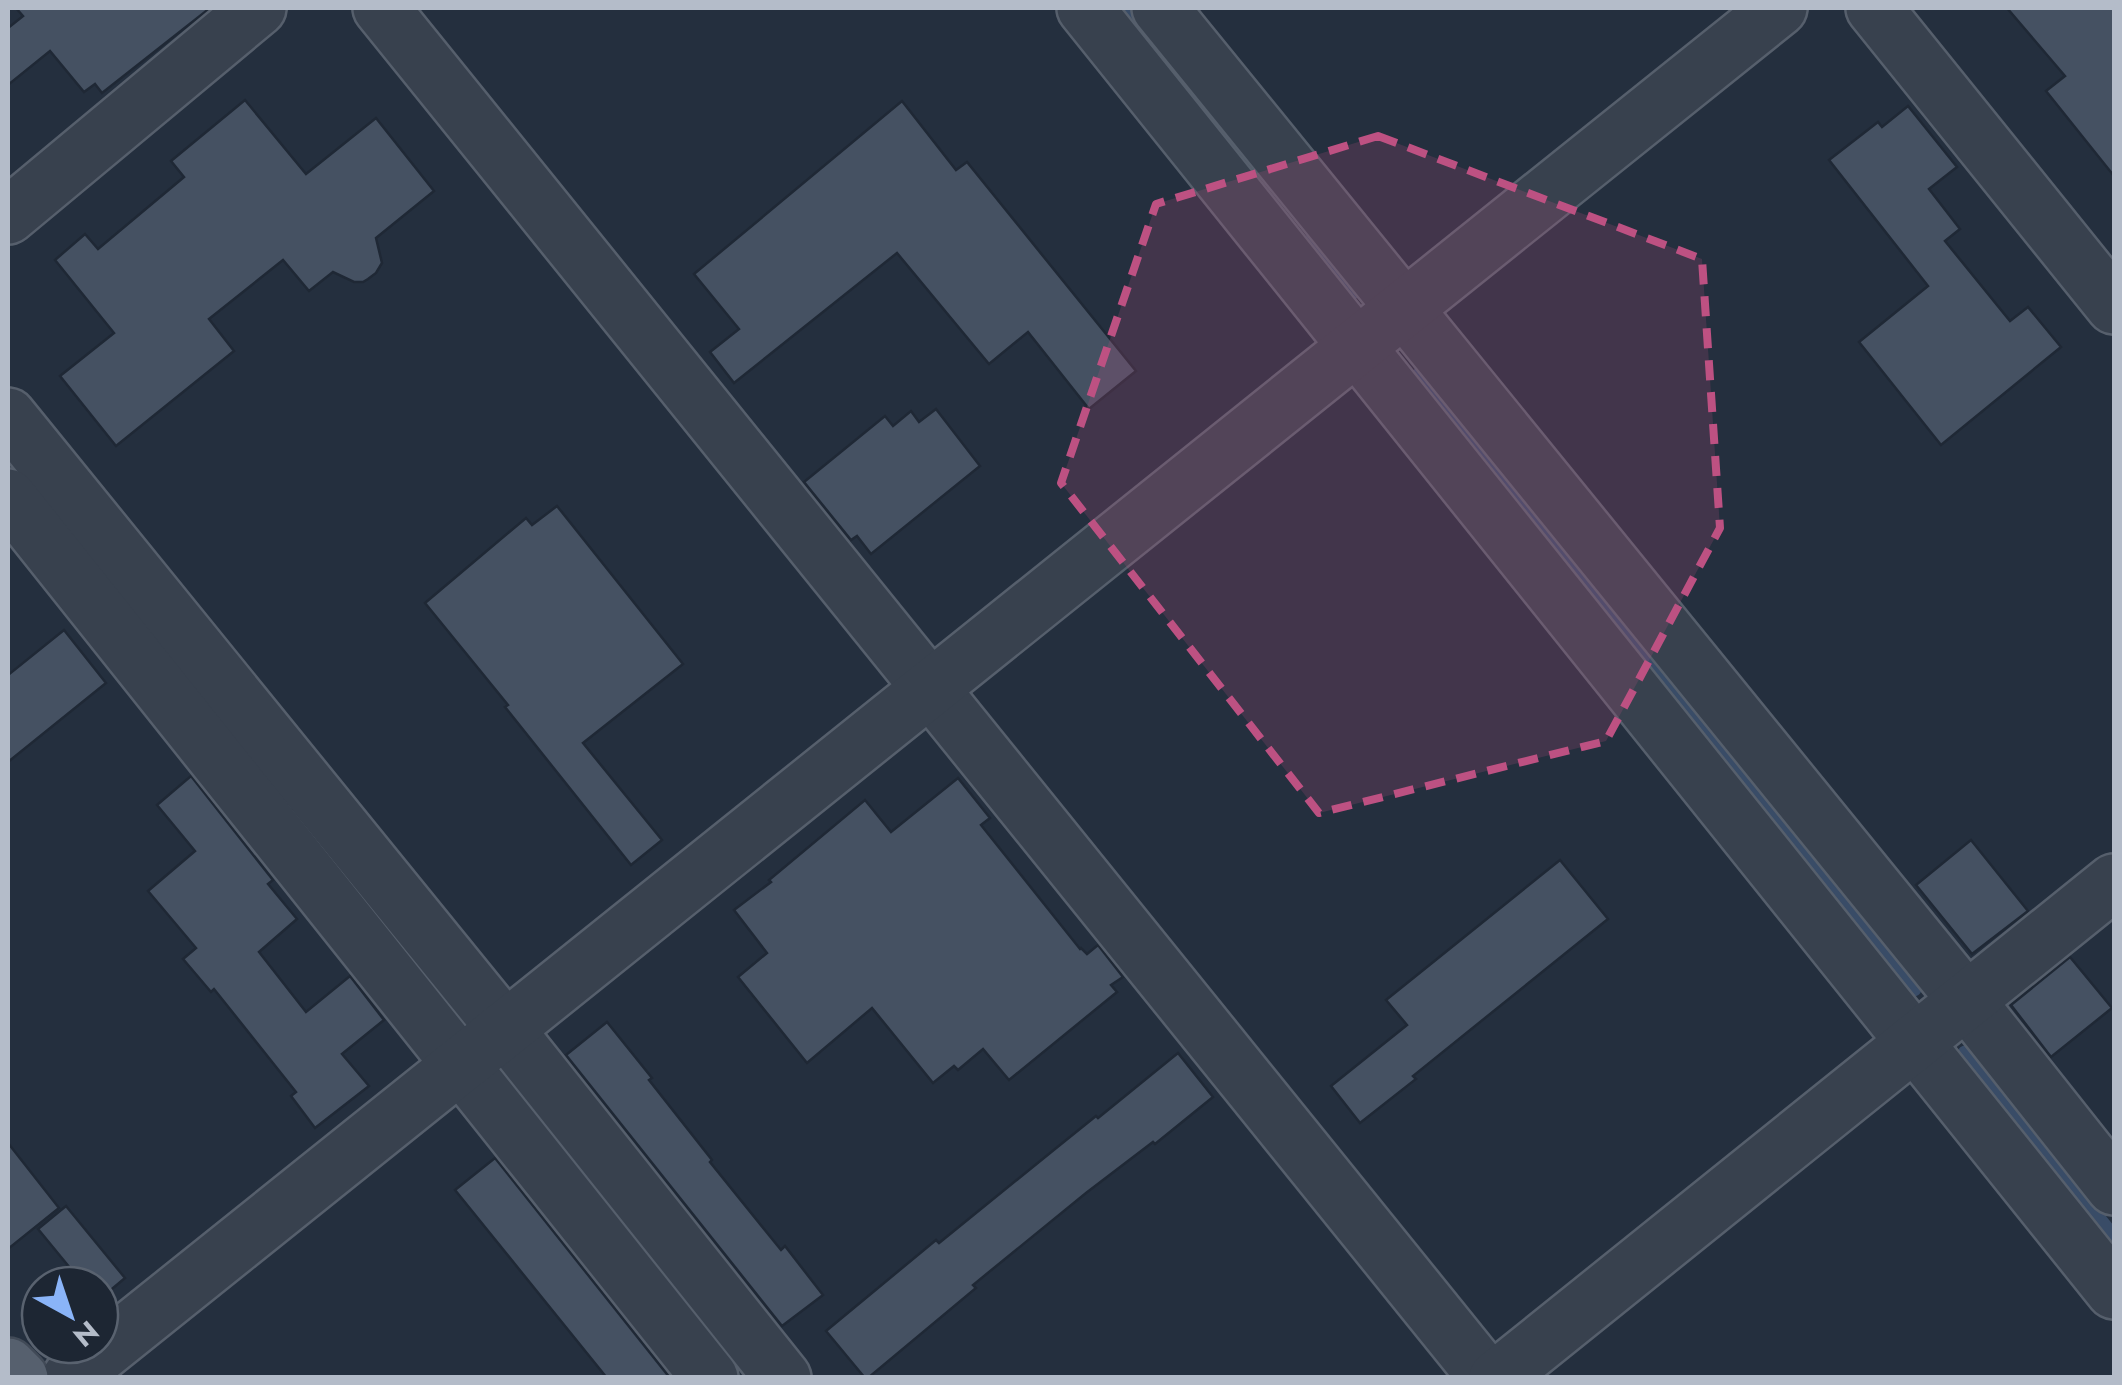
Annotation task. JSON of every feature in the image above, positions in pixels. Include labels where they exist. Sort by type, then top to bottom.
[{"type":"main road","points":[[8,1366],[20,1378]]},
{"type":"street","points":[[8,216],[258,8]]},
{"type":"street","points":[[381,8],[1488,1378]]},
{"type":"street","points":[[1084,8],[2114,1292]]},
{"type":"street","points":[[1160,8],[2114,1186]]},
{"type":"street","points":[[70,1378],[1779,8]]},
{"type":"street","points":[[1874,8],[2114,306]]},
{"type":"street","points":[[8,416],[506,1030],[782,1378]]},
{"type":"street","points":[[8,496],[710,1378]]},
{"type":"street","points":[[1498,1378],[2114,882]]},
{"type":"highlighted area","points":[[1378,136],[1702,259],[1720,528],[1606,741],[1319,813],[1061,483],[1156,204]]},
{"type":"building","points":[[16,8],[210,8],[102,93],[95,84],[84,92],[50,51],[8,85],[8,28],[23,16]]},
{"type":"building","points":[[2007,8],[2114,8],[2114,176],[2046,91],[2065,76]]},
{"type":"building","points":[[245,100],[306,174],[376,118],[434,191],[376,238],[382,263],[363,282],[333,272],[309,291],[283,260],[209,319],[234,351],[116,446],[60,376],[114,333],[55,260],[85,234],[98,249],[184,177],[171,161]]},
{"type":"building","points":[[902,101],[956,170],[967,162],[1136,371],[1089,409],[1028,332],[989,364],[897,253],[734,383],[710,352],[739,329],[694,274]]},
{"type":"building","points":[[1908,106],[1957,167],[1929,189],[1960,229],[1945,241],[2010,321],[2028,307],[2061,347],[1941,445],[1859,342],[1928,286],[1829,160],[1878,122],[1882,127]]},
{"type":"building","points":[[936,409],[980,466],[871,554],[857,536],[851,540],[804,482],[885,416],[893,426],[911,411],[919,422]]},
{"type":"building","points":[[557,506],[683,664],[583,743],[662,840],[631,865],[425,603],[526,518],[532,525]]},
{"type":"building","points":[[64,630],[106,683],[8,762],[8,675]]},
{"type":"building","points":[[191,776],[273,880],[268,884],[297,919],[259,952],[306,1012],[350,976],[384,1020],[342,1054],[369,1086],[315,1128],[291,1096],[296,1092],[214,989],[211,992],[183,959],[196,948],[148,891],[195,851],[157,805]]},
{"type":"building","points":[[958,778],[990,818],[981,825],[1080,949],[1087,954],[1098,945],[1123,977],[1111,985],[1117,992],[1009,1080],[983,1049],[958,1070],[954,1066],[933,1083],[872,1008],[807,1063],[738,977],[767,953],[734,910],[865,800],[891,832]]},
{"type":"building","points":[[1971,840],[2028,911],[1972,954],[1916,885]]},
{"type":"building","points":[[1560,860],[1608,919],[1360,1123],[1331,1086],[1407,1025],[1386,1000]]},
{"type":"building","points":[[2070,957],[2112,1008],[2051,1057],[2011,1005]]},
{"type":"building","points":[[607,1022],[652,1078],[649,1080],[710,1162],[823,1295],[782,1326],[566,1055]]},
{"type":"building","points":[[1178,1053],[1213,1097],[1086,1193],[865,1378],[826,1331],[936,1240],[939,1243]]},
{"type":"building","points":[[8,1143],[59,1208],[8,1249]]},
{"type":"building","points":[[495,1158],[670,1378],[607,1378],[455,1190]]},
{"type":"building","points":[[66,1206],[114,1265],[68,1265],[38,1229]]},
{"type":"waterway","points":[[1127,8],[1148,34]]},
{"type":"waterway","points":[[1313,239],[1354,291]]},
{"type":"waterway","points":[[1420,374],[1914,989]]},
{"type":"waterway","points":[[1965,1053],[2114,1238]]}]
